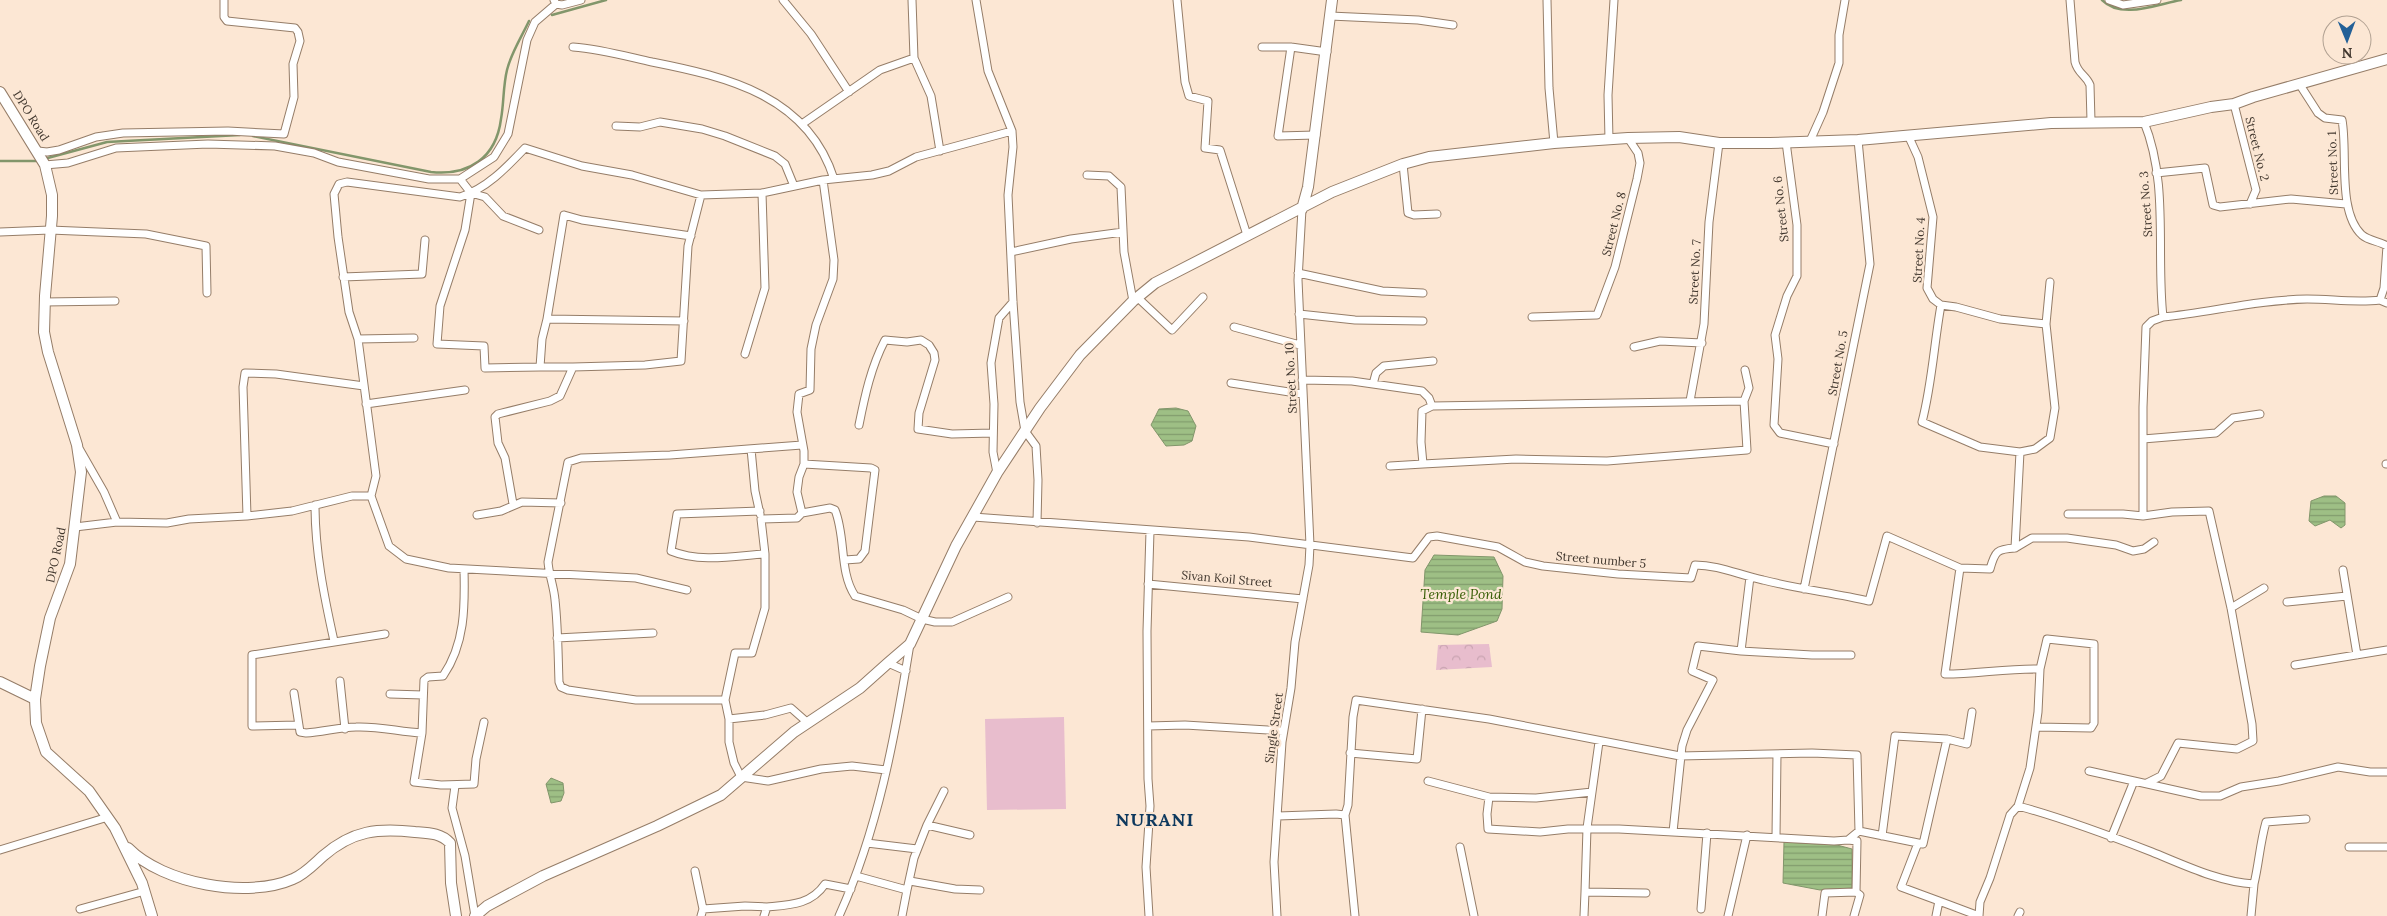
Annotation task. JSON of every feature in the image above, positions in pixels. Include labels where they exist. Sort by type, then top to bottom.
[{"type":"street","points":[[39,153],[53,151],[96,137],[123,133],[228,131],[284,134],[294,97],[293,64],[300,40],[298,32],[295,28],[227,21],[224,17],[224,0]]},
{"type":"street","points":[[45,165],[68,164],[116,148],[208,144],[275,146],[314,153],[338,162],[420,177],[460,179],[494,157],[508,134],[527,40],[535,22],[555,2],[562,5],[581,0]]},
{"type":"street","points":[[912,0],[914,58],[931,96],[940,151]]},
{"type":"street","points":[[976,0],[988,71],[1012,131],[1013,147],[1008,195],[1013,302],[1020,402],[1025,431],[1036,446],[1038,480],[1037,523]]},
{"type":"street","points":[[1177,0],[1185,82],[1189,96],[1208,101],[1205,148],[1220,150],[1247,235]]},
{"type":"street","points":[[1302,209],[1308,187],[1316,135],[1332,0]]},
{"type":"street","points":[[1547,0],[1549,88],[1554,143]]},
{"type":"street","points":[[1608,140],[1614,0]]},
{"type":"street","points":[[1810,141],[1823,112],[1839,62],[1839,35],[1845,0]]},
{"type":"street","points":[[2070,0],[2075,62],[2078,72],[2088,80],[2090,85],[2090,122]]},
{"type":"street","points":[[2109,0],[2123,5],[2157,0]]},
{"type":"street","points":[[786,1],[811,34],[848,92]]},
{"type":"street","points":[[1330,16],[1418,20],[1453,25]]},
{"type":"street","points":[[573,47],[604,50],[736,82],[791,113],[819,144],[834,179]]},
{"type":"street","points":[[1262,47],[1291,47],[1326,52]]},
{"type":"street","points":[[1291,47],[1278,136],[1316,135]]},
{"type":"street","points":[[802,124],[880,70],[914,58]]},
{"type":"street","points":[[839,916],[856,876],[867,843],[886,770],[910,644],[956,546],[997,473],[1080,355],[1135,299],[1155,283],[1332,192],[1403,164],[1447,155],[1554,143],[1628,138],[1679,137],[1719,143],[1858,140],[2090,122],[2144,122],[2234,104],[2387,59]]},
{"type":"street","name":"Street No. 1","points":[[2300,85],[2318,113],[2325,118],[2339,118],[2342,120],[2346,156],[2346,204],[2362,235],[2387,246]]},
{"type":"street","name":"DPO Road","points":[[0,92],[39,153],[45,165],[52,195],[44,302],[44,332],[48,352],[77,445],[81,472],[70,564],[46,634],[35,699],[36,723],[46,752],[89,791],[108,817],[124,844],[145,891],[152,916]]},
{"type":"street","name":"Street No. 2","points":[[2234,104],[2256,190],[2252,202]]},
{"type":"street","points":[[616,126],[640,126],[660,122],[702,129],[725,136],[775,156],[785,164],[794,186]]},
{"type":"street","name":"Street No. 3","points":[[2144,122],[2151,139],[2161,222],[2159,256],[2163,317]]},
{"type":"street","points":[[687,590],[636,578],[449,568],[406,559],[394,552],[389,546],[379,522],[371,496],[376,476],[358,339],[349,312],[343,277],[334,194],[339,184],[347,182],[440,196],[460,197],[471,193],[491,180],[525,148],[582,166],[632,175],[701,195],[762,193],[824,180],[872,175],[889,171],[916,157],[1012,131]]},
{"type":"street","name":"Street No. 4","points":[[1908,135],[1918,157],[1933,217],[1927,288],[1933,299],[1941,305]]},
{"type":"street","name":"Street No. 8","points":[[1532,317],[1597,315],[1614,267],[1640,163],[1638,153],[1628,138]]},
{"type":"street","name":"Street No. 5","points":[[1804,589],[1870,264],[1858,140]]},
{"type":"street","name":"Street No. 6","points":[[1786,142],[1796,225],[1796,276],[1787,296],[1775,335],[1778,359],[1774,425],[1780,433],[1834,444]]},
{"type":"street","name":"Street No. 7","points":[[1690,401],[1702,343],[1709,222],[1719,143]]},
{"type":"street","points":[[1403,164],[1408,213],[1414,215],[1438,214]]},
{"type":"street","points":[[2156,173],[2205,168],[2213,205],[2220,207],[2291,199],[2346,204]]},
{"type":"street","points":[[1087,175],[1109,176],[1121,187],[1124,252],[1135,299],[1172,330],[1203,297]]},
{"type":"street","points":[[460,179],[471,193],[486,197],[503,216],[539,230]]},
{"type":"street","points":[[802,513],[798,492],[799,477],[804,464],[797,412],[799,394],[810,390],[811,349],[816,325],[834,279],[834,260],[824,180]]},
{"type":"street","points":[[471,193],[465,230],[440,306],[437,344],[484,346],[485,368],[645,365],[681,361],[691,236],[701,195]]},
{"type":"street","points":[[745,354],[765,288],[762,193]]},
{"type":"street","name":"Street No. 10","points":[[1302,209],[1298,272],[1310,545]]},
{"type":"street","points":[[540,367],[542,340],[564,214],[582,220],[691,236]]},
{"type":"street","points":[[0,232],[50,230],[146,234],[206,246],[207,293]]},
{"type":"street","points":[[1011,252],[1071,239],[1123,232]]},
{"type":"street","points":[[343,277],[422,274],[425,240]]},
{"type":"street","points":[[2143,516],[2146,327],[2152,321],[2163,317],[2261,303],[2306,299],[2363,302],[2383,301],[2387,246]]},
{"type":"street","points":[[1298,272],[1382,291],[1424,294]]},
{"type":"street","points":[[2046,324],[2000,319],[1956,307],[1941,305],[1932,359],[1928,401],[1922,422],[1980,447],[2020,452],[2035,449],[2050,438],[2055,408],[2046,324],[2050,282]]},
{"type":"street","points":[[44,302],[115,302]]},
{"type":"street","points":[[997,473],[993,452],[994,404],[991,364],[999,318],[1013,302]]},
{"type":"street","points":[[1299,314],[1355,320],[1423,321]]},
{"type":"street","points":[[547,319],[684,321]]},
{"type":"street","points":[[1234,327],[1300,345]]},
{"type":"street","points":[[358,339],[414,338]]},
{"type":"street","points":[[859,425],[865,391],[876,356],[885,340],[907,342],[921,340],[929,345],[935,360],[919,414],[918,429],[952,434],[993,433]]},
{"type":"street","points":[[1634,347],[1660,341],[1702,343]]},
{"type":"street","points":[[1373,384],[1376,373],[1384,366],[1433,361]]},
{"type":"street","points":[[513,504],[505,458],[498,443],[495,417],[498,414],[550,401],[560,396],[573,367]]},
{"type":"street","points":[[1390,466],[1516,460],[1606,462],[1747,450],[1744,401],[1749,388],[1745,370]]},
{"type":"street","points":[[247,516],[243,387],[243,376],[245,373],[276,374],[364,386]]},
{"type":"street","points":[[1302,380],[1352,380],[1422,391],[1429,398],[1432,406]]},
{"type":"street","points":[[1230,383],[1302,394]]},
{"type":"street","points":[[366,404],[465,390]]},
{"type":"street","points":[[1423,464],[1421,442],[1422,411],[1432,406],[1744,401]]},
{"type":"street","points":[[2143,438],[2216,433],[2233,418],[2260,414]]},
{"type":"street","points":[[77,445],[104,492],[117,522]]},
{"type":"street","points":[[725,700],[636,700],[568,690],[561,686],[559,682],[554,585],[549,573],[553,532],[561,503],[568,462],[574,460],[802,445]]},
{"type":"street","points":[[741,777],[734,763],[729,742],[729,719],[725,700],[735,653],[752,653],[764,608],[765,554],[755,491],[751,449]]},
{"type":"street","points":[[2015,548],[2020,452]]},
{"type":"street","points":[[804,464],[871,468],[875,470],[865,551],[859,560],[845,560]]},
{"type":"street","points":[[75,527],[117,522],[166,523],[189,519],[247,516],[315,505],[352,496],[371,496]]},
{"type":"street","points":[[477,515],[501,511],[513,504],[522,502],[561,503]]},
{"type":"street","points":[[315,505],[315,533],[322,588],[334,641]]},
{"type":"street","points":[[765,554],[720,557],[680,555],[671,551],[677,514],[760,515],[797,518],[802,513],[830,508],[835,510],[845,560],[845,571],[855,596],[903,610],[922,619],[935,622],[952,622],[1008,597]]},
{"type":"street","points":[[2068,514],[2143,516],[2172,512],[2209,511],[2231,608],[2252,724],[2253,741],[2237,749],[2178,743],[2161,776],[2147,783]]},
{"type":"street","points":[[973,517],[1249,537],[1310,545]]},
{"type":"street","points":[[1148,916],[1146,867],[1150,806],[1148,779],[1148,584],[1150,531]]},
{"type":"street","name":"Street number 5","points":[[1310,545],[1413,558],[1429,536],[1437,536],[1498,547],[1525,562],[1543,566],[1618,574],[1691,578],[1695,565],[1715,566],[1750,577]]},
{"type":"street","points":[[1741,651],[1750,577],[1869,601],[1886,536],[1960,568],[1990,568],[1994,555],[2002,548],[2015,548],[2032,538],[2067,538],[2116,545],[2133,551],[2144,549],[2154,542]]},
{"type":"street","name":"Single Street","points":[[1277,916],[1274,862],[1283,731],[1309,565],[1310,545]]},
{"type":"street","points":[[1960,568],[1945,674],[1981,674],[2014,668],[2040,669]]},
{"type":"street","points":[[464,569],[465,600],[460,642],[443,676],[428,677],[424,680],[422,734],[414,782],[455,786],[474,784],[476,759],[484,722]]},
{"type":"street","points":[[2343,570],[2356,655]]},
{"type":"street","name":"Sivan Koil Street","points":[[1148,584],[1303,599]]},
{"type":"street","points":[[2231,608],[2264,588]]},
{"type":"street","points":[[2287,602],[2347,596]]},
{"type":"street","points":[[557,638],[653,633]]},
{"type":"street","points":[[298,725],[252,726],[252,655],[385,634]]},
{"type":"street","points":[[1918,843],[1901,887],[1979,916],[1980,902],[1990,878],[2010,815],[2018,806],[2030,768],[2037,727],[2040,669],[2047,639],[2094,644],[2094,722],[2091,728],[2037,727]]},
{"type":"street","points":[[475,916],[487,906],[543,876],[657,826],[721,795],[794,732],[860,688],[910,644]]},
{"type":"street","points":[[1673,832],[1680,756],[1687,730],[1713,680],[1692,671],[1698,646],[1812,656],[1851,655]]},
{"type":"street","points":[[2294,665],[2387,650]]},
{"type":"street","points":[[888,664],[906,671]]},
{"type":"street","points":[[340,681],[345,728]]},
{"type":"street","points":[[0,682],[35,699]]},
{"type":"street","points":[[294,693],[300,732],[306,733],[345,728],[386,728],[422,734]]},
{"type":"street","points":[[390,694],[423,695]]},
{"type":"street","points":[[1355,916],[1346,815],[1352,717],[1356,700],[1523,725],[1599,742],[1680,756],[1857,755],[1859,831]]},
{"type":"street","points":[[729,719],[765,715],[791,708],[808,723]]},
{"type":"street","points":[[1350,753],[1417,759],[1422,709]]},
{"type":"street","points":[[1882,836],[1895,736],[1947,740],[1967,744],[1972,712]]},
{"type":"street","points":[[1148,726],[1186,725],[1283,731]]},
{"type":"street","points":[[1859,831],[1923,844],[1947,740]]},
{"type":"street","points":[[1584,916],[1587,828],[1599,742]]},
{"type":"street","points":[[1776,837],[1777,754]]},
{"type":"street","points":[[741,777],[768,781],[821,768],[852,766],[886,770]]},
{"type":"street","points":[[2089,772],[2201,796],[2220,796],[2241,786],[2279,781],[2338,767],[2370,772],[2387,772]]},
{"type":"street","points":[[1428,781],[1489,797],[1536,798],[1592,792]]},
{"type":"street","points":[[2111,838],[2134,781]]},
{"type":"street","points":[[455,786],[452,808],[465,856],[475,916]]},
{"type":"street","points":[[905,914],[907,890],[917,849],[944,792]]},
{"type":"street","points":[[1489,797],[1488,829],[1540,832],[1587,828],[1747,835],[1803,840],[1857,841],[1856,892],[1860,895],[1854,916]]},
{"type":"street","points":[[2018,806],[2205,873],[2254,884]]},
{"type":"street","points":[[1278,816],[1346,815]]},
{"type":"street","points":[[0,850],[108,817]]},
{"type":"street","points":[[2251,916],[2254,884],[2260,858],[2260,844],[2266,822],[2306,819]]},
{"type":"street","points":[[927,825],[970,835]]},
{"type":"street","points":[[124,844],[143,860],[178,876],[222,886],[260,888],[294,879],[341,841],[357,834],[386,830],[444,837],[450,843],[451,883],[456,916]]},
{"type":"street","points":[[1848,840],[1859,831]]},
{"type":"street","points":[[1701,908],[1707,833]]},
{"type":"street","points":[[1728,916],[1747,835]]},
{"type":"street","points":[[867,843],[917,849]]},
{"type":"street","points":[[1460,847],[1474,916]]},
{"type":"street","points":[[2350,847],[2387,847]]},
{"type":"street","points":[[695,871],[702,913],[745,906],[767,907],[801,903],[820,891],[825,884],[851,889]]},
{"type":"street","points":[[856,876],[907,890]]},
{"type":"street","points":[[910,882],[955,889],[980,890]]},
{"type":"street","points":[[80,909],[145,891]]},
{"type":"street","points":[[1585,892],[1646,893]]},
{"type":"street","points":[[1822,916],[1825,893],[1856,892]]},
{"type":"street","points":[[1936,916],[1938,901]]},
{"type":"street","points":[[764,916],[767,907]]},
{"type":"green space","points":[[1489,644],[1492,667],[1436,670],[1438,645]]},
{"type":"green space","points":[[1064,717],[1066,809],[987,810],[985,719]]},
{"type":"water","points":[[1176,408],[1188,411],[1196,426],[1192,441],[1184,445],[1166,446],[1151,425],[1159,409]]},
{"type":"water","points":[[2324,496],[2336,496],[2345,503],[2345,525],[2341,528],[2330,520],[2315,526],[2309,521],[2311,501]]},
{"type":"water","name":"Temple Pond","points":[[1434,555],[1494,557],[1503,576],[1502,609],[1497,621],[1458,635],[1421,632],[1425,570]]},
{"type":"water","points":[[551,778],[563,783],[564,793],[561,801],[551,803],[546,784]]},
{"type":"water","points":[[1784,842],[1837,845],[1852,849],[1852,888],[1820,890],[1783,883]]},
{"type":"waterway","points":[[552,15],[606,0]]},
{"type":"waterway","points":[[2102,0],[2110,6],[2129,10],[2181,0]]},
{"type":"waterway","points":[[253,136],[431,172],[457,171],[469,167],[487,154],[498,133],[507,70],[529,21]]},
{"type":"waterway","points":[[44,159],[107,142],[240,135]]},
{"type":"waterway","points":[[0,161],[38,161]]},
{"type":"district","name":"NURANI","points":[[1155,820]]}]
